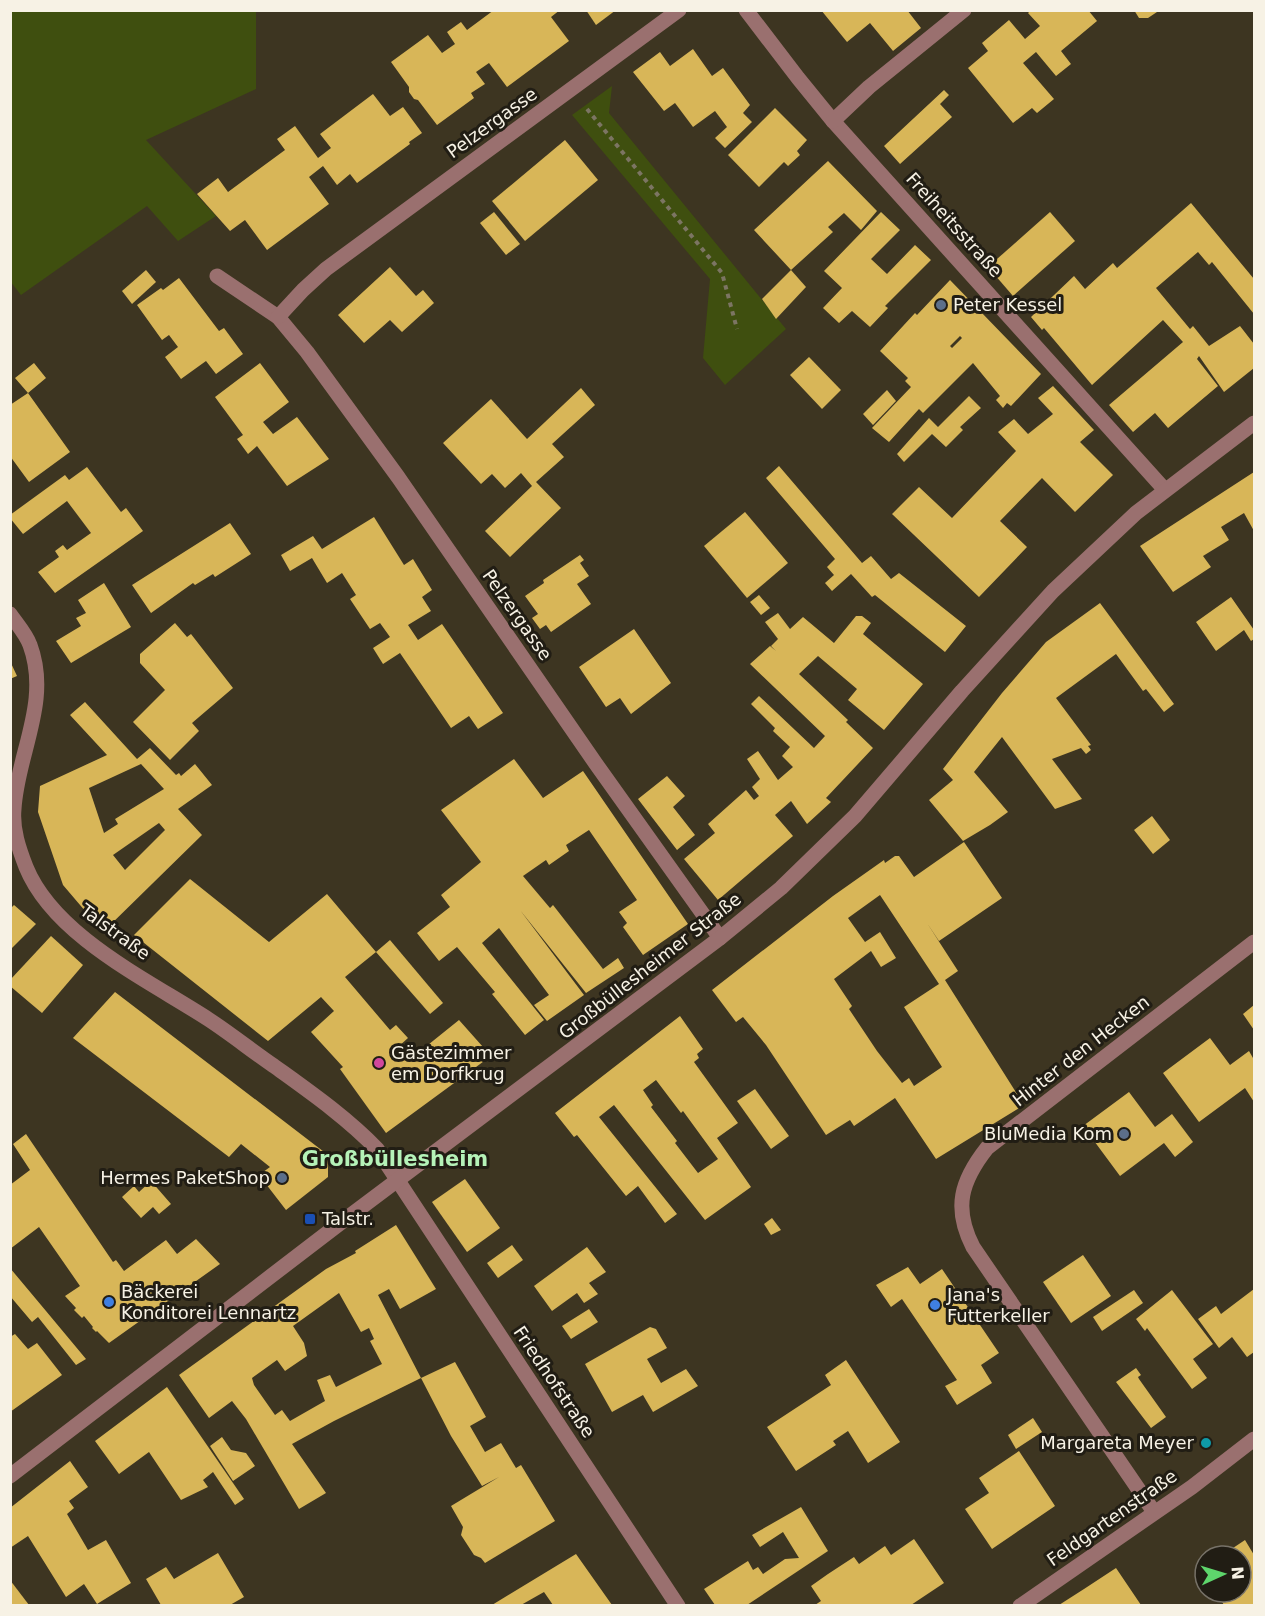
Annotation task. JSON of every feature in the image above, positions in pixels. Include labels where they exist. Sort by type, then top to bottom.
[{"type":"street","name":"Pelzergasse","points":[[278,317],[326,269],[679,10]]},
{"type":"street","name":"Freiheitsstraße","points":[[746,10],[833,121],[1166,490]]},
{"type":"street","points":[[833,121],[869,87],[964,10]]},
{"type":"street","name":"Pelzergasse","points":[[217,276],[278,317],[307,352],[398,477],[610,784],[720,938]]},
{"type":"street","name":"Großbüllesheimer Straße","points":[[10,1476],[720,938],[781,888],[855,816],[962,691],[1053,591],[1136,513],[1254,423]]},
{"type":"street","name":"Talstraße","points":[[10,614],[30,642],[37,684],[35,714],[13,793],[15,832],[26,867],[48,904],[82,937],[102,952],[210,1020],[335,1111],[376,1149],[397,1181]]},
{"type":"street","name":"Hinter den Hecken","points":[[1154,1512],[973,1247],[962,1212],[963,1187],[969,1173],[987,1148],[1254,942]]},
{"type":"street","name":"Friedhofstraße","points":[[397,1181],[678,1605]]},
{"type":"street","name":"Feldgartenstraße","points":[[1020,1605],[1192,1487],[1254,1439]]},
{"type":"path","points":[[572,89],[722,273],[737,329]]},
{"type":"green space","points":[[10,11],[256,11],[256,89],[146,140],[216,216],[178,241],[147,206],[21,295],[10,281]]},
{"type":"green space","points":[[612,86],[609,113],[786,329],[725,385],[703,358],[710,279],[572,115]]},
{"type":"building","points":[[494,10],[560,10],[551,17],[569,41],[507,87],[489,63],[476,72],[485,84],[471,93],[474,98],[437,125],[418,100],[414,99],[409,92],[409,87],[391,62],[428,35],[442,53],[455,44],[447,32],[461,22],[467,30]]},
{"type":"building","points":[[586,10],[616,10],[596,25]]},
{"type":"building","points":[[821,10],[907,10],[921,28],[893,51],[870,23],[847,42]]},
{"type":"building","points":[[1031,10],[1088,10],[1097,21],[1061,51],[1071,64],[1056,76],[1036,52],[1023,63],[1054,99],[1037,113],[1032,108],[1013,123],[968,68],[988,51],[982,43],[1009,20],[1025,39],[1040,26],[1028,13]]},
{"type":"building","points":[[1134,10],[1160,10],[1148,18],[1139,18]]},
{"type":"building","points":[[693,49],[712,76],[723,68],[750,105],[743,113],[752,122],[725,148],[715,138],[727,127],[715,111],[693,127],[675,103],[664,111],[633,72],[660,52],[670,66]]},
{"type":"building","points":[[944,90],[949,95],[940,104],[952,117],[900,164],[884,146]]},
{"type":"building","points":[[373,94],[390,116],[403,107],[422,133],[357,183],[350,174],[337,185],[323,166],[309,177],[329,204],[267,250],[245,220],[230,231],[197,194],[218,178],[228,192],[285,150],[277,139],[295,126],[318,158],[331,148],[320,134]]},
{"type":"building","points":[[775,108],[807,140],[797,151],[800,155],[788,166],[784,162],[759,187],[728,155]]},
{"type":"building","points":[[565,140],[598,180],[525,241],[492,201]]},
{"type":"building","points":[[828,161],[877,211],[861,230],[844,213],[828,227],[833,232],[791,270],[754,230]]},
{"type":"building","points":[[1191,203],[1254,279],[1254,314],[1212,262],[1209,265],[1198,252],[1156,288],[1190,329],[1193,326],[1209,346],[1240,326],[1254,344],[1254,368],[1224,392],[1199,356],[1197,359],[1218,386],[1168,428],[1155,413],[1133,432],[1109,405],[1183,342],[1163,320],[1092,385],[1044,328],[1042,330],[1031,317],[1074,276],[1085,289],[1113,263],[1117,268]]},
{"type":"building","points":[[494,212],[520,244],[506,255],[480,223]]},
{"type":"building","points":[[881,212],[900,230],[871,259],[887,274],[915,245],[931,260],[885,306],[888,308],[870,327],[852,311],[839,323],[823,308],[842,288],[824,271]]},
{"type":"building","points":[[1050,212],[1075,241],[1013,296],[988,267]]},
{"type":"building","points":[[390,267],[416,296],[423,290],[434,303],[402,332],[390,320],[364,343],[338,315]]},
{"type":"building","points":[[146,270],[156,282],[132,304],[122,291]]},
{"type":"building","points":[[791,270],[806,287],[776,319],[762,299]]},
{"type":"building","points":[[179,278],[219,331],[224,328],[243,354],[216,374],[206,361],[181,379],[165,357],[178,347],[169,335],[162,340],[137,305]]},
{"type":"building","points":[[950,280],[1041,374],[1011,406],[1007,403],[1003,408],[996,400],[1000,396],[973,363],[923,413],[919,409],[889,442],[872,428],[911,387],[905,381],[908,378],[880,351],[915,313],[917,315]],"holes":[[[960,336],[962,338],[952,348],[950,346]]]},
{"type":"building","points":[[809,357],[841,390],[822,409],[790,375]]},
{"type":"building","points":[[34,363],[46,378],[28,393],[15,378]]},
{"type":"building","points":[[260,363],[289,402],[263,422],[273,434],[297,417],[329,459],[287,486],[257,446],[248,454],[237,439],[243,435],[215,397]]},
{"type":"building","points":[[1053,386],[1094,430],[1080,442],[1113,475],[1075,512],[1042,478],[1000,521],[1027,547],[979,597],[892,514],[919,487],[952,518],[1016,451],[998,432],[1014,419],[1028,434],[1053,414],[1038,398]]},
{"type":"building","points":[[581,388],[595,405],[552,444],[564,457],[536,482],[561,508],[510,557],[485,531],[532,486],[521,473],[505,488],[492,474],[481,484],[443,443],[491,399],[527,439]]},
{"type":"building","points":[[887,390],[896,401],[873,425],[863,414]]},
{"type":"building","points":[[28,393],[70,452],[29,482],[10,456],[10,405]]},
{"type":"building","points":[[969,396],[981,408],[960,427],[963,430],[946,447],[932,434],[904,462],[897,454],[929,418],[938,427]]},
{"type":"building","points":[[779,466],[862,563],[871,556],[891,579],[899,573],[966,626],[945,652],[875,595],[872,597],[851,574],[832,591],[825,583],[834,575],[827,567],[835,559],[766,478]]},
{"type":"building","points":[[87,467],[121,512],[126,508],[143,531],[55,593],[38,572],[59,557],[55,551],[63,545],[67,550],[91,533],[67,501],[23,534],[10,515],[65,475],[69,480]]},
{"type":"building","points":[[1254,472],[1254,531],[1244,513],[1221,527],[1229,540],[1203,556],[1211,567],[1173,592],[1140,546]]},
{"type":"building","points":[[745,512],[788,563],[747,598],[704,546]]},
{"type":"building","points":[[374,517],[404,565],[413,559],[432,590],[422,597],[431,611],[408,625],[418,640],[442,624],[503,713],[478,729],[469,716],[451,728],[400,653],[383,664],[373,648],[390,637],[380,623],[370,629],[350,599],[356,595],[342,573],[327,583],[312,558],[290,571],[281,555],[313,536],[322,549]]},
{"type":"building","points":[[230,523],[251,554],[215,577],[213,574],[195,585],[193,583],[151,613],[132,585]]},
{"type":"building","points":[[580,555],[584,560],[580,563],[589,576],[577,584],[591,604],[551,632],[546,625],[540,629],[532,618],[538,614],[525,596],[544,583],[543,580]]},
{"type":"building","points":[[104,583],[131,627],[71,663],[56,641],[81,626],[76,618],[86,613],[78,600]]},
{"type":"building","points":[[759,595],[770,608],[761,615],[750,602]]},
{"type":"building","points":[[1231,597],[1254,630],[1254,639],[1251,641],[1244,630],[1216,651],[1196,622]]},
{"type":"building","points":[[1100,603],[1174,704],[1164,712],[1146,689],[1143,691],[1116,654],[1056,698],[1091,745],[1088,746],[1091,750],[1086,754],[1081,748],[1052,759],[1082,799],[1055,809],[1002,737],[974,772],[1008,812],[963,841],[929,800],[953,780],[943,769],[1002,693],[1046,642]]},
{"type":"building","points":[[778,613],[790,629],[803,617],[834,643],[856,616],[862,616],[871,623],[863,634],[923,684],[884,730],[848,700],[857,689],[818,656],[799,674],[848,720],[846,722],[873,748],[826,798],[831,802],[807,824],[791,801],[775,815],[793,836],[718,900],[684,859],[715,833],[708,824],[746,790],[754,800],[759,796],[752,787],[760,779],[747,759],[758,751],[778,780],[793,767],[782,756],[790,747],[773,731],[775,728],[751,704],[759,696],[814,748],[825,736],[750,664],[770,646],[776,651],[771,646],[778,639],[765,622]]},
{"type":"building","points":[[175,623],[187,637],[191,634],[233,688],[192,723],[199,731],[170,760],[133,722],[165,690],[140,663],[140,654]]},
{"type":"building","points":[[634,629],[671,683],[631,714],[620,698],[606,707],[579,667]]},
{"type":"building","points":[[10,661],[17,676],[10,679]]},
{"type":"building","points":[[85,702],[137,759],[150,748],[176,775],[179,773],[181,776],[195,764],[212,785],[178,809],[202,835],[103,932],[63,885],[38,812],[40,786],[107,755],[70,715]],"holes":[[[141,764],[164,789],[115,819],[118,824],[104,833],[89,788]],[[159,823],[165,830],[125,870],[113,855]]]},
{"type":"building","points":[[514,759],[543,798],[583,771],[688,924],[643,955],[623,927],[627,923],[619,912],[637,900],[589,830],[566,845],[569,851],[549,865],[546,860],[523,876],[550,908],[553,905],[603,969],[618,958],[624,968],[586,993],[520,910],[584,995],[547,1021],[534,1005],[549,995],[499,928],[482,943],[544,1020],[525,1035],[492,994],[495,992],[457,947],[439,961],[417,933],[450,907],[441,895],[481,862],[441,810]]},
{"type":"building","points":[[667,776],[685,796],[673,807],[695,835],[677,850],[638,799]]},
{"type":"building","points":[[1152,816],[1170,840],[1153,854],[1134,830]]},
{"type":"building","points":[[964,842],[1002,898],[939,941],[927,923],[958,971],[945,980],[1024,1105],[936,1159],[895,1098],[854,1126],[850,1120],[826,1135],[766,1045],[743,1017],[736,1022],[712,990],[833,896],[884,860],[885,863],[899,856],[914,877]],"holes":[[[880,895],[939,984],[904,1007],[942,1067],[914,1086],[909,1078],[902,1083],[849,1009],[852,1006],[834,979],[871,951],[881,967],[896,958],[880,932],[865,942],[848,918]]]},
{"type":"building","points":[[190,879],[269,942],[327,894],[376,952],[345,977],[390,1030],[396,1025],[408,1038],[398,1047],[408,1061],[459,1020],[491,1056],[386,1133],[340,1069],[343,1067],[311,1032],[334,1011],[321,997],[268,1041],[134,935]]},
{"type":"building","points":[[14,905],[36,924],[10,950],[10,909]]},
{"type":"building","points":[[51,936],[83,965],[42,1013],[10,986],[10,980]]},
{"type":"building","points":[[390,940],[443,1003],[430,1014],[376,952]]},
{"type":"building","points":[[115,992],[328,1155],[328,1177],[286,1210],[259,1175],[270,1167],[241,1144],[229,1157],[73,1038]]},
{"type":"building","points":[[1254,1005],[1254,1030],[1243,1014]]},
{"type":"building","points":[[680,1016],[703,1049],[697,1054],[699,1058],[694,1062],[738,1123],[717,1138],[751,1187],[705,1220],[614,1105],[599,1117],[677,1214],[665,1223],[638,1186],[626,1196],[577,1135],[574,1137],[555,1113]],"holes":[[[656,1080],[681,1113],[683,1111],[718,1159],[698,1173],[651,1107],[653,1105],[643,1090]]]},
{"type":"building","points":[[1210,1038],[1230,1065],[1249,1051],[1253,1058],[1254,1056],[1254,1102],[1245,1088],[1199,1122],[1163,1073]]},
{"type":"building","points":[[755,1089],[789,1136],[771,1149],[737,1101]]},
{"type":"building","points":[[1129,1092],[1155,1127],[1172,1114],[1193,1142],[1175,1157],[1164,1143],[1120,1176],[1083,1126]]},
{"type":"building","points":[[26,1134],[113,1262],[116,1260],[124,1271],[166,1240],[177,1254],[196,1239],[220,1264],[109,1343],[92,1328],[84,1316],[82,1318],[74,1310],[76,1308],[65,1296],[80,1286],[39,1227],[10,1249],[10,1185],[30,1170],[13,1144]]},
{"type":"building","points":[[465,1179],[500,1228],[467,1252],[432,1202]]},
{"type":"building","points":[[151,1181],[171,1204],[159,1214],[153,1207],[141,1218],[122,1197],[134,1186],[139,1192]]},
{"type":"building","points":[[772,1218],[781,1230],[771,1235],[764,1224]]},
{"type":"building","points":[[396,1225],[436,1289],[400,1309],[389,1289],[378,1295],[421,1378],[292,1444],[326,1493],[299,1509],[246,1419],[232,1401],[209,1418],[179,1375],[326,1269],[356,1253],[355,1251]],"holes":[[[339,1293],[361,1332],[369,1328],[374,1339],[370,1341],[382,1364],[336,1387],[330,1375],[317,1380],[325,1401],[290,1421],[282,1410],[275,1415],[254,1385],[252,1378],[277,1360],[285,1371],[307,1356],[304,1343],[293,1326]]]},
{"type":"building","points":[[512,1245],[523,1260],[498,1278],[487,1263]]},
{"type":"building","points":[[587,1247],[606,1272],[589,1283],[598,1294],[584,1303],[577,1293],[552,1311],[534,1286]]},
{"type":"building","points":[[1083,1255],[1111,1296],[1071,1323],[1043,1282]]},
{"type":"building","points":[[908,1267],[920,1284],[942,1269],[999,1353],[981,1365],[992,1383],[957,1405],[945,1386],[957,1380],[902,1299],[891,1307],[876,1285]]},
{"type":"building","points":[[10,1268],[86,1359],[76,1365],[38,1317],[32,1322],[10,1296]]},
{"type":"building","points":[[1254,1289],[1254,1352],[1247,1357],[1232,1337],[1219,1348],[1198,1319],[1216,1306],[1221,1314]]},
{"type":"building","points":[[1134,1290],[1143,1303],[1102,1331],[1093,1317]]},
{"type":"building","points":[[1172,1290],[1213,1344],[1193,1359],[1207,1378],[1192,1389],[1147,1328],[1145,1331],[1136,1319]]},
{"type":"building","points":[[589,1309],[598,1322],[571,1339],[562,1326]]},
{"type":"building","points":[[650,1327],[656,1329],[667,1348],[647,1359],[661,1383],[686,1369],[698,1386],[653,1412],[643,1395],[612,1412],[585,1364]]},
{"type":"building","points":[[15,1334],[28,1349],[37,1343],[62,1375],[10,1412],[10,1337]]},
{"type":"building","points":[[846,1360],[900,1442],[868,1463],[848,1431],[833,1441],[836,1445],[796,1471],[767,1427],[831,1385],[825,1375]]},
{"type":"building","points":[[455,1362],[486,1417],[470,1426],[485,1452],[501,1443],[516,1468],[521,1465],[555,1521],[485,1563],[474,1555],[461,1535],[463,1527],[451,1506],[499,1477],[482,1486],[451,1436],[421,1378]]},
{"type":"building","points":[[1136,1368],[1141,1375],[1139,1379],[1166,1417],[1151,1428],[1116,1382]]},
{"type":"building","points":[[167,1387],[244,1499],[235,1505],[213,1472],[203,1480],[208,1487],[181,1500],[149,1452],[119,1474],[95,1441]]},
{"type":"building","points":[[1033,1418],[1042,1432],[1016,1449],[1008,1435]]},
{"type":"building","points":[[222,1437],[231,1450],[246,1453],[255,1466],[233,1481],[210,1446]]},
{"type":"building","points":[[1019,1451],[1055,1506],[992,1549],[965,1509],[989,1493],[979,1478]]},
{"type":"building","points":[[70,1461],[88,1487],[69,1501],[74,1508],[67,1514],[88,1550],[106,1540],[131,1583],[97,1604],[84,1584],[66,1597],[28,1536],[10,1548],[10,1508]]},
{"type":"building","points":[[801,1507],[828,1551],[747,1605],[715,1605],[704,1589],[748,1561],[753,1570],[758,1567],[763,1574],[785,1559],[799,1558],[783,1532],[760,1547],[752,1535]]},
{"type":"building","points":[[914,1539],[944,1583],[911,1605],[815,1605],[821,1601],[811,1586],[828,1574],[854,1557],[859,1564],[885,1546],[891,1555]]},
{"type":"building","points":[[218,1553],[244,1597],[230,1605],[161,1605],[146,1579],[166,1567],[174,1579]]},
{"type":"building","points":[[1253,1553],[1254,1605],[1224,1605],[1253,1604]]},
{"type":"building","points":[[576,1554],[612,1605],[553,1605],[544,1592],[521,1605],[492,1605]]},
{"type":"building","points":[[1116,1568],[1141,1605],[1059,1605],[1084,1589]]},
{"type":"building","points":[[10,1580],[29,1605],[10,1605]]},
{"type":"place","name":"Peter Kessel","points":[[941,305]]},
{"type":"place","name":"Gästezimmer em Dorfkrug","points":[[379,1063]]},
{"type":"place","name":"BluMedia Kom","points":[[1124,1134]]},
{"type":"place","name":"Hermes PaketShop","points":[[282,1178]]},
{"type":"place","name":"Talstr.","points":[[310,1219]]},
{"type":"place","name":"Bäckerei Konditorei Lennartz","points":[[109,1302]]},
{"type":"place","name":"Jana's Futterkeller","points":[[935,1305]]},
{"type":"place","name":"Margareta Meyer","points":[[1206,1443]]},
{"type":"district","name":"Großbüllesheim","points":[[395,1159]]}]
